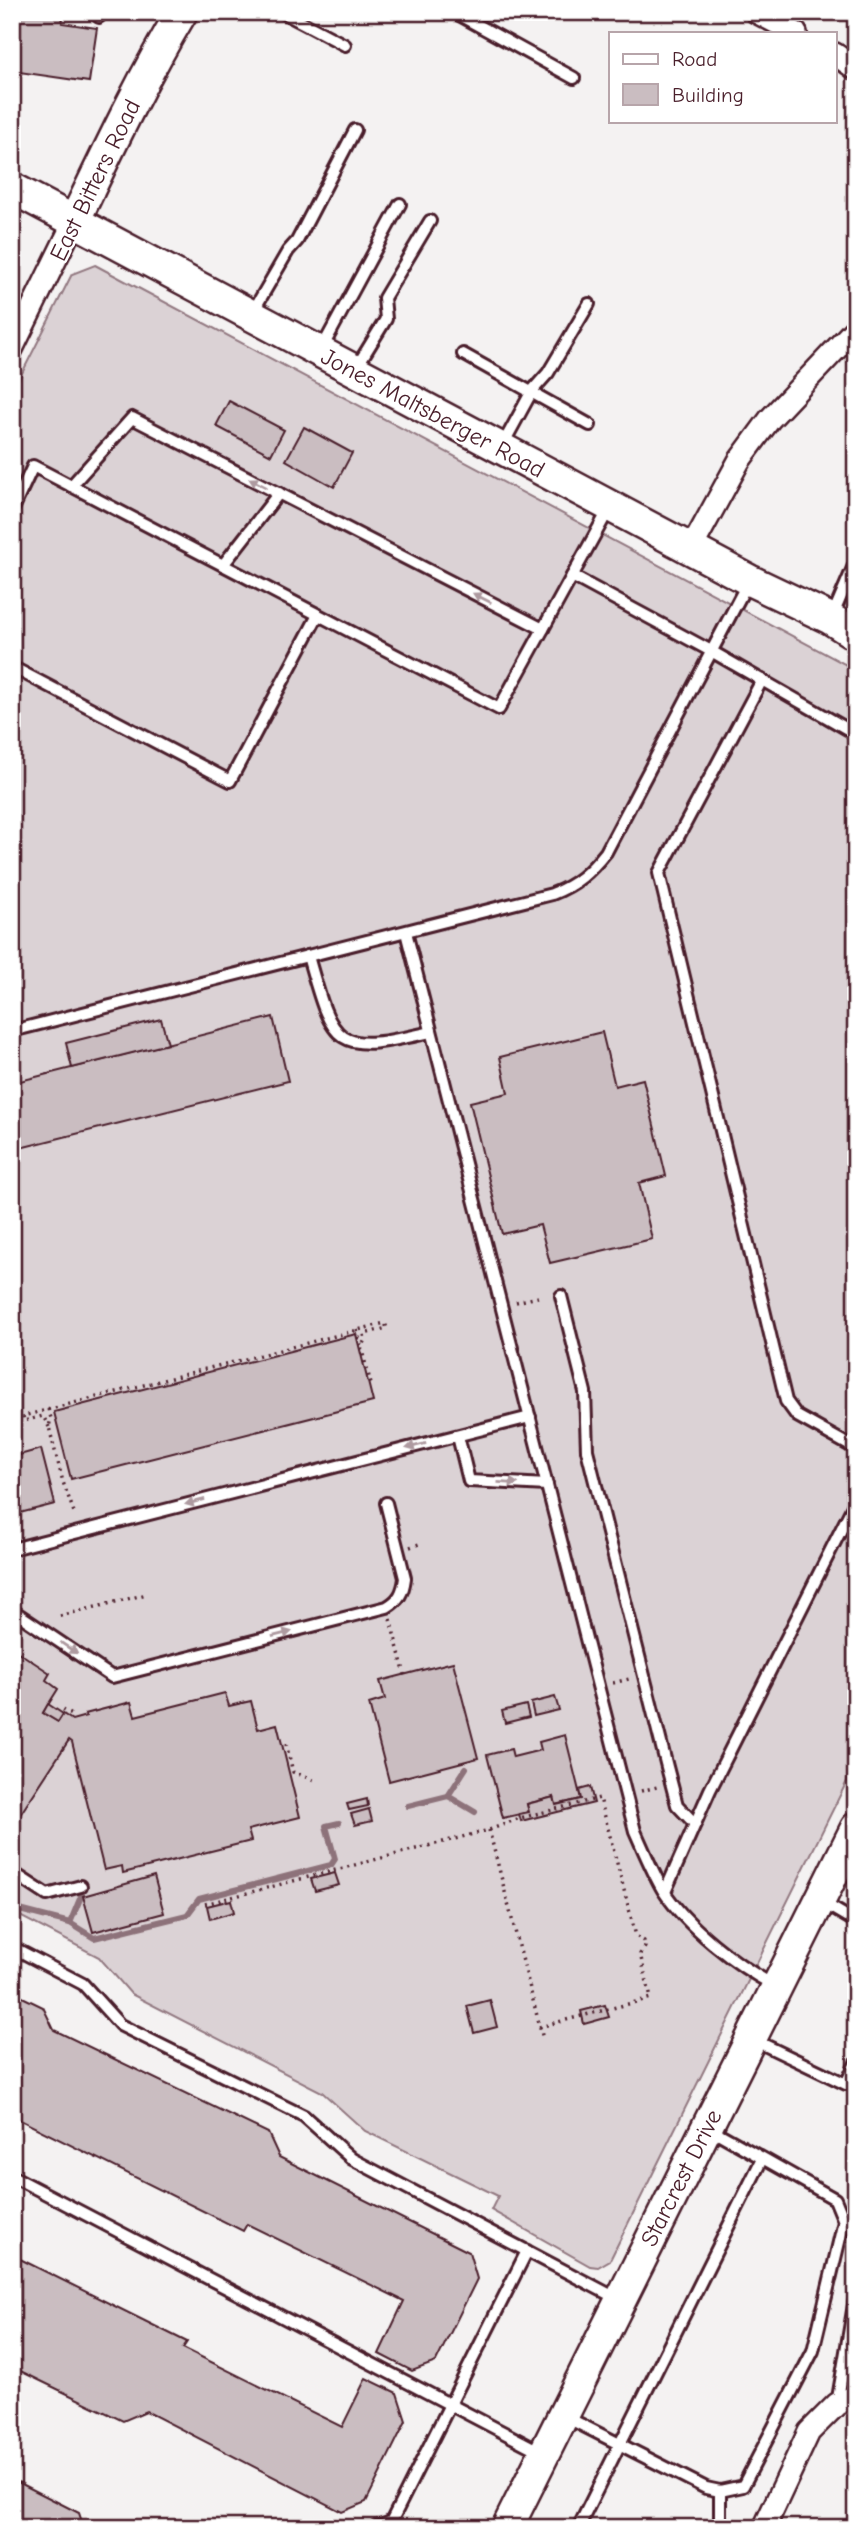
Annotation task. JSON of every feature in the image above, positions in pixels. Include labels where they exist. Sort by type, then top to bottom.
[{"type":"main road","name":"East Bitters Road","points":[[74,222],[159,49],[182,12]]},
{"type":"main road","name":"Jones Maltsberger Road","points":[[12,188],[749,580],[843,627]]},
{"type":"main road","name":"Starcrest Drive","points":[[507,2528],[776,1986],[853,1839]]},
{"type":"street","points":[[756,12],[794,32]]},
{"type":"street","points":[[836,55],[856,69]]},
{"type":"street","name":"East Bitters Road","points":[[12,349],[20,312],[74,222]]},
{"type":"street","points":[[691,549],[739,461],[770,419],[856,328]]},
{"type":"street","points":[[764,2528],[809,2432],[847,2400]]},
{"type":"lane","points":[[282,12],[345,45]]},
{"type":"lane","points":[[303,23],[309,12]]},
{"type":"lane","points":[[454,12],[574,78]]},
{"type":"lane","points":[[250,316],[288,251],[297,241],[355,130]]},
{"type":"lane","points":[[319,352],[400,204]]},
{"type":"lane","points":[[354,371],[386,318],[384,298],[430,221]]},
{"type":"lane","points":[[501,448],[532,391],[548,373],[589,304]]},
{"type":"lane","points":[[463,354],[590,425]]},
{"type":"lane","points":[[71,486],[132,418],[543,629]]},
{"type":"lane","points":[[12,511],[33,466],[499,709],[610,506]]},
{"type":"lane","points":[[223,565],[279,493]]},
{"type":"lane","points":[[843,627],[855,564]]},
{"type":"lane","points":[[572,576],[856,734]]},
{"type":"lane","points":[[12,1031],[406,932],[572,887],[591,871],[606,852],[749,580]]},
{"type":"lane","points":[[12,667],[230,781],[318,615]]},
{"type":"lane","points":[[762,680],[659,873],[786,1401],[797,1416],[856,1449]]},
{"type":"lane","points":[[406,932],[635,1831],[664,1892],[684,1917],[748,1972],[776,1986]]},
{"type":"lane","points":[[309,956],[322,1005],[338,1034],[348,1041],[380,1043],[431,1032]]},
{"type":"lane","points":[[561,1296],[585,1392],[586,1450],[677,1805],[695,1824]]},
{"type":"lane","points":[[12,1549],[530,1417]]},
{"type":"lane","points":[[458,1436],[470,1481],[547,1485]]},
{"type":"lane","points":[[664,1892],[856,1500]]},
{"type":"lane","points":[[12,1611],[112,1677],[387,1607],[396,1601],[404,1590],[405,1578],[386,1503]]},
{"type":"lane","points":[[12,1872],[47,1895],[81,1886]]},
{"type":"lane","points":[[820,1901],[856,1922]]},
{"type":"lane","points":[[12,1947],[83,1984],[120,2025],[304,2116],[352,2159],[620,2300]]},
{"type":"lane","points":[[751,2038],[851,2087],[856,2063]]},
{"type":"lane","points":[[562,2416],[705,2488],[720,2491],[743,2486],[813,2351],[844,2221],[835,2199],[706,2127]]},
{"type":"lane","points":[[578,2528],[762,2159]]},
{"type":"lane","points":[[12,2176],[544,2453]]},
{"type":"lane","points":[[374,2528],[391,2522],[527,2251]]},
{"type":"lane","points":[[847,2400],[856,2293]]},
{"type":"lane","points":[[720,2491],[720,2528]]},
{"type":"path","points":[[516,1303],[538,1297]]},
{"type":"path","points":[[75,1515],[63,1482],[49,1427],[43,1416],[24,1421],[23,1416],[385,1323],[387,1328],[364,1334],[362,1347]]},
{"type":"path","points":[[357,1331],[372,1384]]},
{"type":"path","points":[[48,1409],[51,1418],[49,1427]]},
{"type":"path","points":[[60,1616],[147,1594]]},
{"type":"path","points":[[387,1607],[405,1675]]},
{"type":"path","points":[[612,1684],[635,1678]]},
{"type":"path","points":[[63,1710],[72,1715]]},
{"type":"path","points":[[286,1744],[293,1772],[316,1781]]},
{"type":"path","points":[[640,1791],[662,1785]]},
{"type":"path","points":[[205,1904],[489,1830],[520,1818],[600,1798],[636,1936],[644,1941],[645,1947],[640,1954],[651,1998],[539,2027]]},
{"type":"path","points":[[489,1830],[543,2039]]},
{"type":"shaded area","points":[[95,265],[856,670],[856,1763],[610,2260],[598,2267],[590,2266],[491,2210],[498,2196],[365,2131],[322,2092],[131,1994],[99,1957],[12,1912],[12,393],[72,274]]},
{"type":"building","points":[[12,12],[64,12],[62,23],[97,28],[89,82],[12,71]]},
{"type":"building","points":[[229,401],[284,430],[271,455],[216,426]]},
{"type":"building","points":[[304,427],[352,453],[334,487],[286,460]]},
{"type":"building","points":[[273,1017],[288,1081],[12,1150],[12,1083]]},
{"type":"building","points":[[161,1019],[168,1044],[72,1068],[66,1043]]},
{"type":"building","points":[[602,1032],[615,1086],[643,1079],[666,1176],[639,1183],[652,1239],[550,1263],[540,1225],[502,1234],[470,1102],[508,1093],[500,1057]]},
{"type":"building","points":[[356,1334],[373,1402],[71,1479],[54,1412]]},
{"type":"building","points":[[41,1449],[55,1504],[12,1515],[12,1457]]},
{"type":"building","points":[[12,1648],[50,1673],[46,1680],[58,1689],[43,1713],[58,1722],[63,1714],[72,1720],[131,1702],[135,1716],[225,1693],[229,1706],[251,1701],[258,1729],[277,1724],[300,1817],[248,1830],[251,1841],[123,1873],[122,1866],[104,1870],[72,1742],[69,1740],[12,1827]]},
{"type":"building","points":[[453,1662],[478,1758],[389,1781],[369,1704],[385,1699],[380,1681]]},
{"type":"building","points":[[555,1697],[559,1710],[534,1716],[531,1703]]},
{"type":"building","points":[[48,1704],[63,1714],[58,1722],[43,1713]]},
{"type":"building","points":[[526,1705],[529,1717],[505,1723],[502,1711]]},
{"type":"building","points":[[565,1735],[581,1799],[556,1805],[554,1797],[527,1804],[529,1812],[503,1818],[487,1755],[511,1749],[513,1757],[541,1750],[539,1742]]},
{"type":"building","points":[[590,1787],[594,1803],[521,1821],[519,1814],[529,1812],[527,1804],[554,1797],[556,1805],[581,1799],[579,1790]]},
{"type":"building","points":[[367,1799],[368,1806],[349,1810],[347,1804]]},
{"type":"building","points":[[369,1809],[372,1821],[355,1825],[351,1814]]},
{"type":"building","points":[[335,1873],[339,1885],[315,1891],[311,1879]]},
{"type":"building","points":[[154,1876],[164,1913],[93,1932],[83,1896]]},
{"type":"building","points":[[231,1900],[234,1912],[210,1919],[207,1906]]},
{"type":"building","points":[[12,1992],[43,2007],[54,2030],[268,2133],[279,2157],[469,2252],[477,2279],[436,2362],[412,2371],[379,2354],[404,2301],[247,2224],[243,2231],[12,2116]]},
{"type":"building","points":[[490,2000],[497,2027],[474,2033],[467,2006]]},
{"type":"building","points":[[605,2005],[609,2017],[584,2024],[581,2011]]},
{"type":"building","points":[[12,2255],[187,2342],[183,2348],[342,2427],[366,2378],[397,2393],[406,2421],[366,2502],[342,2512],[146,2411],[123,2421],[12,2367]]},
{"type":"building","points":[[12,2479],[79,2513],[84,2528],[12,2528]]},
{"type":"waterway","points":[[408,1806],[448,1796],[466,1768]]},
{"type":"waterway","points":[[448,1796],[475,1812]]},
{"type":"waterway","points":[[12,1908],[70,1923],[94,1938],[187,1915],[199,1899],[331,1865],[335,1859],[326,1826],[339,1823]]},
{"type":"waterway","points":[[70,1923],[82,1894]]}]
